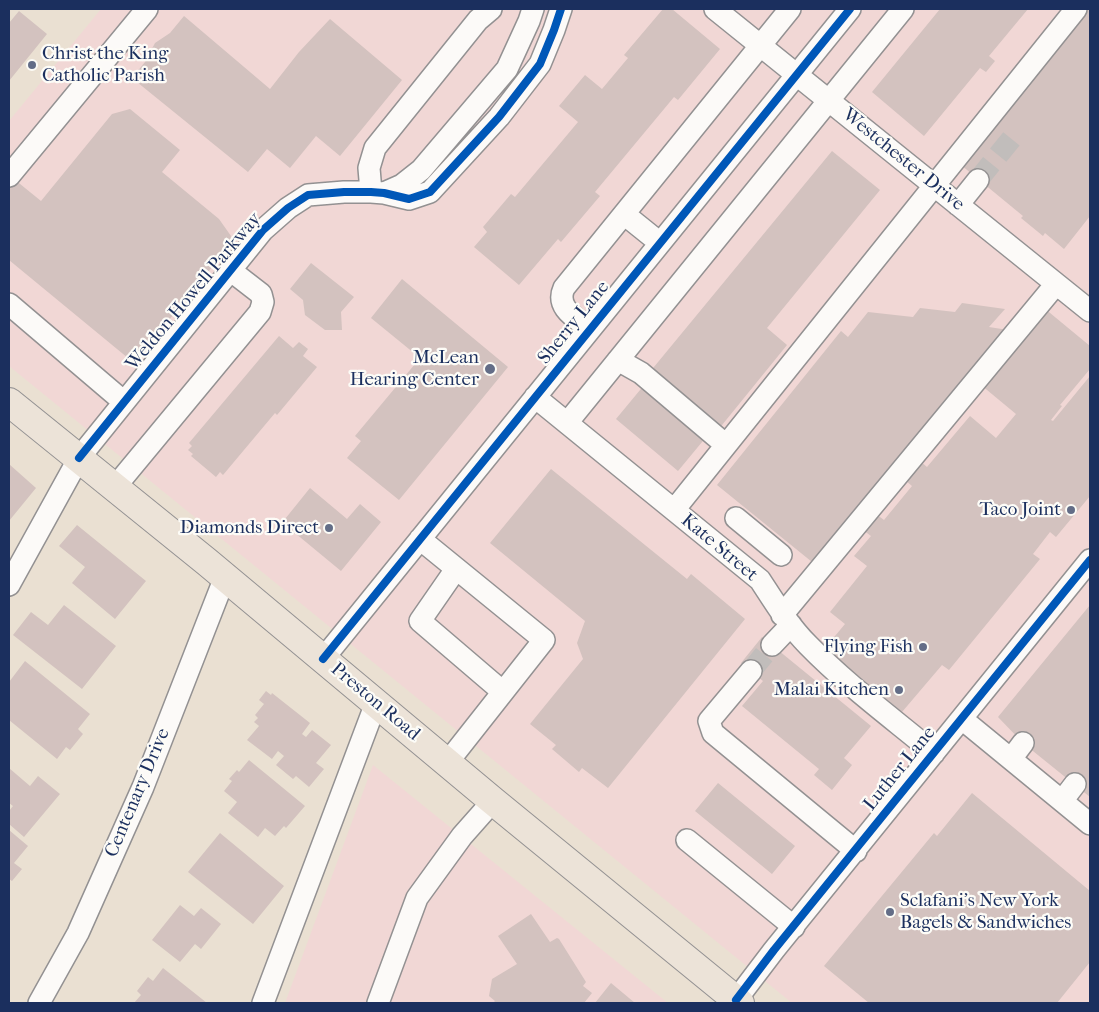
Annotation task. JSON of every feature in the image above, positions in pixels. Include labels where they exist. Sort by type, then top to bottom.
[{"type":"main road","name":"Preston Road","points":[[9,402],[225,577],[447,763],[738,1001]]},
{"type":"street","points":[[9,176],[147,9]]},
{"type":"street","points":[[377,193],[368,168],[375,148],[478,20],[491,9]]},
{"type":"street","name":"Weldon Howell Parkway","points":[[9,585],[79,458],[263,230],[288,208],[308,195],[344,192],[377,193],[409,199],[430,192],[499,117],[540,64],[554,30],[560,9]]},
{"type":"street","name":"Westchester Drive","points":[[715,9],[1090,311]]},
{"type":"street","points":[[590,330],[563,307],[560,295],[564,288],[790,9]]},
{"type":"street","name":"Sherry Lane","points":[[323,659],[850,9]]},
{"type":"street","points":[[567,423],[903,9]]},
{"type":"street","points":[[674,510],[1076,9]]},
{"type":"street","name":"Weldon Howell Parkway","points":[[377,193],[402,185],[421,170],[507,69],[531,15],[554,30]]},
{"type":"street","points":[[958,204],[978,180]]},
{"type":"street","points":[[624,214],[660,243]]},
{"type":"street","points":[[115,487],[260,312],[263,302],[261,294],[230,270]]},
{"type":"street","points":[[772,645],[786,620],[1056,284]]},
{"type":"street","points":[[9,304],[124,402]]},
{"type":"street","points":[[618,360],[641,374],[726,445]]},
{"type":"street","name":"Kate Street","points":[[535,397],[760,580],[786,620],[807,644],[831,667],[934,753]]},
{"type":"street","points":[[716,544],[741,513],[785,550],[760,580]]},
{"type":"street","points":[[420,539],[544,640],[447,763]]},
{"type":"street","name":"Luther Lane","points":[[738,1001],[794,927],[1090,560]]},
{"type":"street","points":[[456,569],[420,621],[503,692]]},
{"type":"street","name":"Centenary Drive","points":[[40,1003],[78,933],[143,787],[225,577]]},
{"type":"street","points":[[751,671],[709,721],[713,732],[856,851]]},
{"type":"street","points":[[263,1003],[376,703]]},
{"type":"street","points":[[962,719],[1017,751],[1062,801],[1090,824]]},
{"type":"street","points":[[1062,801],[1075,784]]},
{"type":"street","points":[[378,1003],[417,898],[462,836],[493,801]]},
{"type":"street","points":[[687,840],[794,927]]},
{"type":"shaded area","points":[[101,9],[1090,9],[1090,1003],[792,1003],[9,366],[9,121]]},
{"type":"shaded area","points":[[373,765],[668,1003],[285,1003]]},
{"type":"building","points":[[663,9],[672,9],[720,49],[678,100],[674,97],[595,192],[600,196],[561,242],[558,239],[519,285],[474,247],[487,232],[483,227],[511,194],[515,197],[578,122],[559,106],[585,75],[602,89],[628,58],[624,55]]},
{"type":"building","points":[[940,9],[1028,9],[989,56],[995,61],[986,72],[980,68],[924,136],[872,92]]},
{"type":"building","points":[[1089,9],[1090,216],[1064,249],[1045,233],[1043,236],[1021,218],[1023,216],[961,165]]},
{"type":"building","points":[[19,11],[47,34],[9,81],[9,23]]},
{"type":"building","points":[[184,16],[270,89],[299,52],[330,19],[402,80],[340,156],[316,136],[290,168],[267,149],[248,172],[132,78],[145,62],[155,43],[170,33]]},
{"type":"building","points":[[130,109],[180,150],[162,172],[219,219],[231,236],[229,246],[134,363],[9,260],[9,175],[41,201],[112,114]]},
{"type":"building","points":[[832,151],[880,190],[767,328],[787,345],[718,430],[649,373]]},
{"type":"building","points":[[311,263],[354,297],[341,312],[342,330],[325,330],[305,315],[303,300],[290,289]]},
{"type":"building","points":[[402,279],[508,367],[399,500],[347,458],[361,441],[355,436],[420,358],[371,318]]},
{"type":"building","points":[[962,303],[1005,309],[989,327],[1008,330],[817,566],[717,485],[841,331],[848,337],[868,312],[913,317],[920,308],[955,312]]},
{"type":"building","points":[[1044,308],[1090,346],[1090,369],[1060,405],[1062,406],[1051,420],[1053,421],[1090,376],[1090,496],[1056,537],[1050,532],[1033,554],[1040,559],[949,670],[942,665],[902,712],[825,648],[845,624],[830,612],[867,566],[854,556],[871,536],[863,530],[876,514],[884,520],[912,486],[905,480],[920,461],[927,467],[970,416],[996,438],[1016,414],[981,385]]},
{"type":"building","points":[[279,336],[293,348],[299,342],[308,349],[303,356],[317,367],[223,475],[220,472],[216,477],[191,456],[193,454],[188,450],[192,446],[189,443]]},
{"type":"building","points":[[645,384],[707,436],[678,471],[616,419]]},
{"type":"building","points":[[9,464],[36,488],[9,521]]},
{"type":"building","points":[[551,469],[687,579],[691,574],[745,619],[608,788],[582,768],[579,772],[552,749],[556,745],[530,724],[583,659],[577,643],[585,621],[490,543]]},
{"type":"building","points":[[310,488],[347,519],[360,504],[381,522],[341,571],[295,533],[281,524]]},
{"type":"building","points":[[77,525],[146,581],[115,619],[72,583],[85,567],[59,546]]},
{"type":"building","points":[[64,605],[116,646],[82,689],[13,635],[31,612],[48,625]]},
{"type":"building","points":[[1090,605],[1090,797],[1023,743],[998,717]]},
{"type":"building","points":[[762,637],[871,726],[844,758],[852,765],[832,790],[814,775],[819,769],[742,706],[763,681],[741,663]]},
{"type":"building","points":[[25,661],[90,714],[78,729],[83,734],[70,750],[66,747],[57,759],[9,720],[9,682]]},
{"type":"building","points":[[266,691],[271,695],[272,693],[310,723],[302,734],[306,737],[312,730],[331,745],[316,763],[324,769],[309,787],[296,776],[293,779],[276,765],[284,756],[278,751],[272,759],[247,740],[259,726],[254,722],[258,718],[255,715],[264,704],[259,700]]},
{"type":"building","points":[[249,760],[305,806],[286,828],[284,826],[275,836],[265,828],[258,837],[228,813],[237,802],[224,791],[232,781],[229,779],[237,770],[239,772]]},
{"type":"building","points":[[9,768],[30,786],[38,776],[60,794],[24,837],[9,824],[9,811],[13,806],[9,803]]},
{"type":"building","points":[[718,783],[795,846],[772,874],[695,811]]},
{"type":"building","points":[[972,793],[1090,891],[1090,962],[1057,1003],[869,1003],[824,966],[934,833],[937,836]]},
{"type":"building","points":[[9,830],[28,846],[14,863],[22,869],[12,881],[9,879]]},
{"type":"building","points":[[220,833],[284,886],[253,924],[188,872]]},
{"type":"building","points":[[180,905],[194,916],[201,908],[221,924],[201,949],[195,944],[180,962],[152,940]]},
{"type":"building","points":[[531,914],[550,942],[557,938],[559,939],[586,982],[583,986],[592,993],[584,1003],[493,1003],[495,1001],[489,996],[492,979],[517,964],[498,936]]},
{"type":"building","points":[[163,968],[207,1003],[134,1003],[141,995],[137,991],[148,977],[153,981]]},
{"type":"building","points":[[611,983],[635,1003],[595,1003]]},
{"type":"tunnel","points":[[978,180],[1017,132]]},
{"type":"tunnel","points":[[751,671],[772,645]]},
{"type":"cycle path","points":[[79,458],[263,230],[288,208],[308,195],[371,192],[409,199],[430,192],[499,117],[540,64],[561,9]]},
{"type":"cycle path","points":[[323,659],[850,9]]},
{"type":"cycle path","points":[[736,1000],[774,950],[1090,560]]},
{"type":"place","name":"Christ the King Catholic Parish","points":[[32,65]]},
{"type":"place","name":"McLean Hearing Center","points":[[490,369]]},
{"type":"place","name":"Taco Joint","points":[[1071,510]]},
{"type":"place","name":"Diamonds Direct","points":[[329,528]]},
{"type":"place","name":"Flying Fish","points":[[923,647]]},
{"type":"place","name":"Malai Kitchen","points":[[899,690]]},
{"type":"place","name":"Sclafani's New York Bagels & Sandwiches","points":[[890,912]]}]
